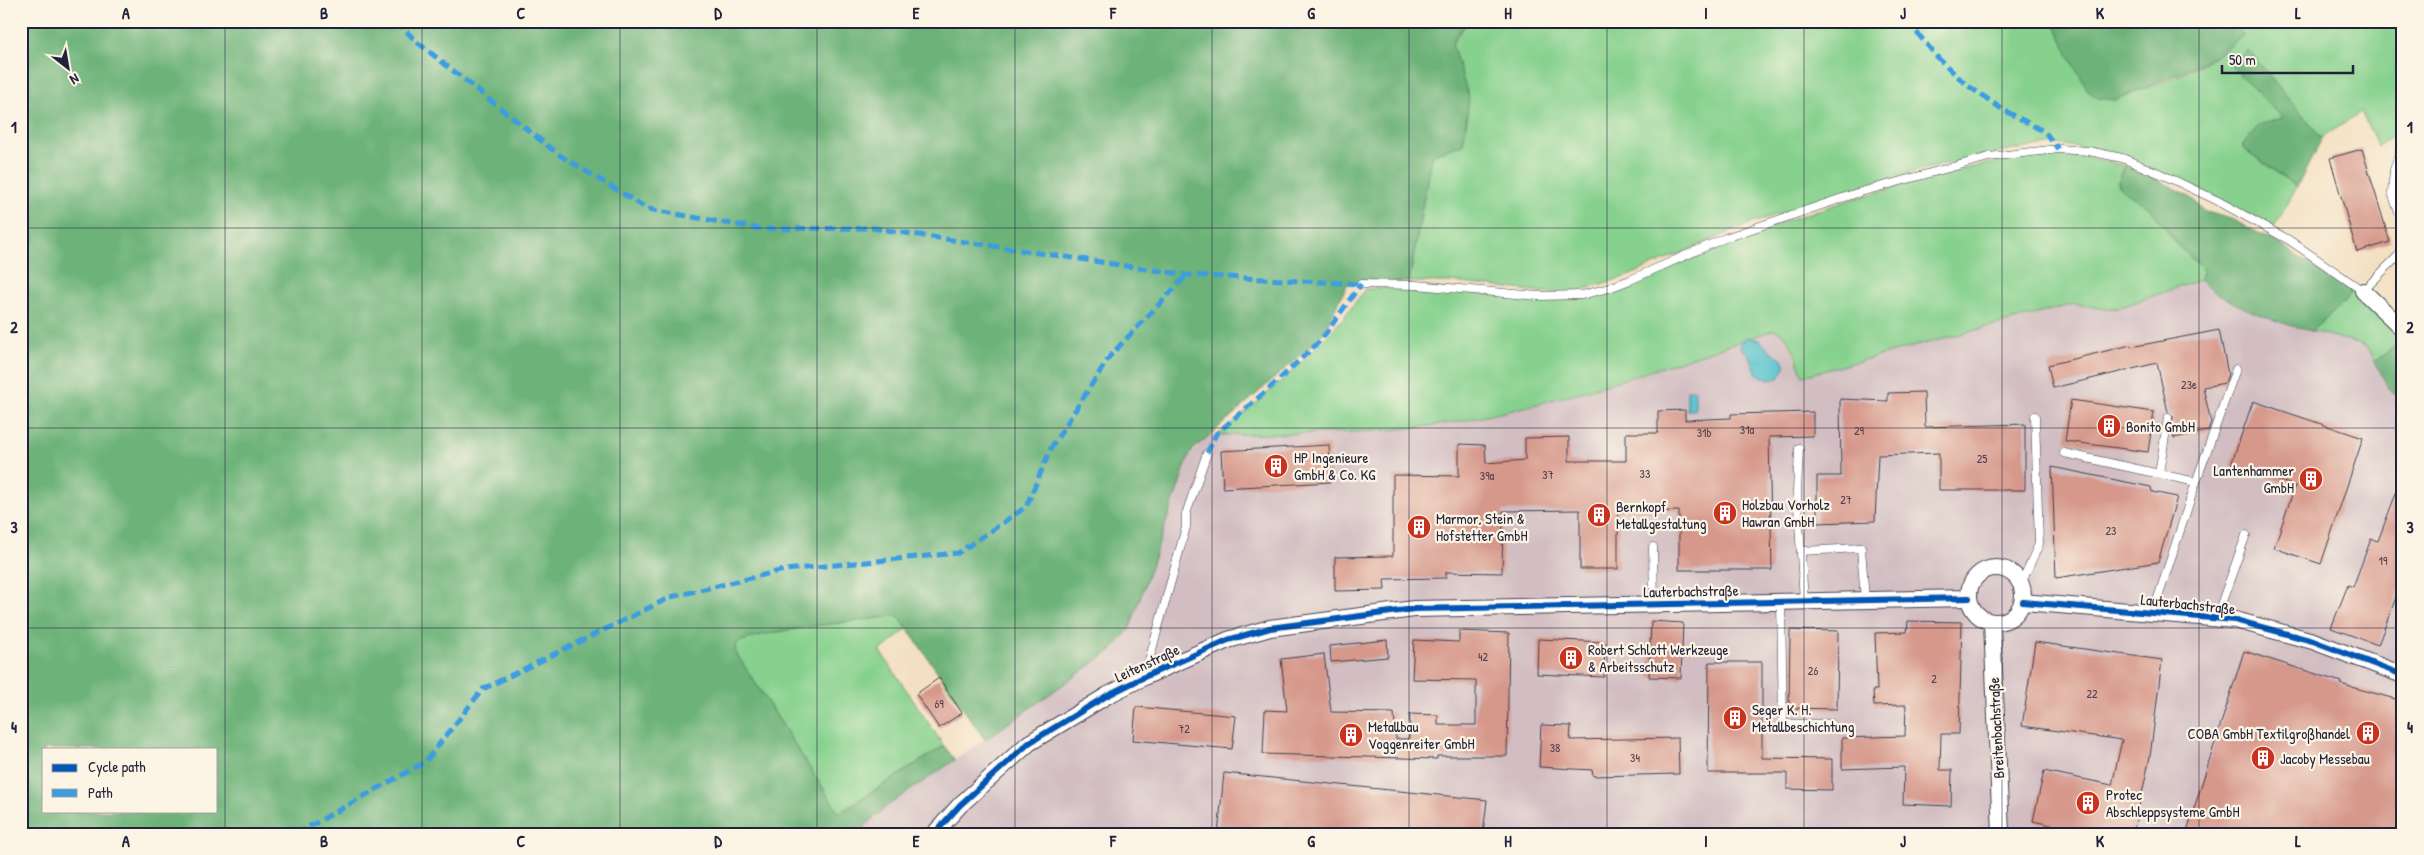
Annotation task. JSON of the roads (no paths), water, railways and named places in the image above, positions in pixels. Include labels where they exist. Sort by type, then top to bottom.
[{"type":"street","points":[[2364,291],[2403,329]]},
{"type":"street","points":[[2002,568],[2010,571],[2021,584],[2023,602],[2014,615],[2000,622],[1992,622],[1976,614],[1969,598],[1972,581],[1985,570],[2002,568]]},
{"type":"street","name":"Lauterbachstraße","points":[[1414,609],[1969,598]]},
{"type":"street","name":"Lauterbachstraße","points":[[2023,602],[2235,620],[2313,641],[2403,675]]},
{"type":"street","name":"Leitenstraße","points":[[934,834],[960,805],[1029,743],[1108,695],[1144,677],[1228,640],[1270,628],[1414,609]]},
{"type":"street","name":"Breitenbachstraße","points":[[1992,622],[2001,834]]},
{"type":"lane","points":[[2403,141],[2394,170],[2392,193],[2403,224]]},
{"type":"lane","points":[[1361,284],[1416,284],[1538,296],[1582,294],[1630,280],[1725,238],[1857,193],[1989,157],[2058,150],[2089,151],[2122,158],[2161,174],[2216,200],[2289,240],[2364,291],[2403,248]]},
{"type":"lane","points":[[2153,613],[2236,369]]},
{"type":"lane","points":[[2021,584],[2039,544],[2035,416]]},
{"type":"lane","points":[[2159,473],[2168,418]]},
{"type":"lane","points":[[1799,448],[1797,492],[1804,601]]},
{"type":"lane","name":"Leitenstraße","points":[[1144,677],[1186,527],[1186,514],[1207,453]]},
{"type":"lane","points":[[2064,453],[2196,482]]},
{"type":"lane","points":[[2216,618],[2246,535]]},
{"type":"lane","points":[[1653,547],[1654,604]]},
{"type":"lane","points":[[1801,550],[1861,548],[1865,600]]},
{"type":"lane","points":[[1781,602],[1783,724],[1832,724]]},
{"type":"water","points":[[1746,337],[1760,340],[1783,361],[1786,365],[1779,378],[1764,378],[1757,374],[1748,354],[1740,346]]},
{"type":"water","points":[[1687,390],[1695,390],[1695,410],[1687,410]]},
{"type":"place","name":"Bonito GmbH","points":[[2109,426]]},
{"type":"place","name":"HP Ingenieure GmbH & Co. KG","points":[[1276,466]]},
{"type":"place","name":"Lantenhammer GmbH","points":[[2311,479]]},
{"type":"place","name":"Holzbau Vorholz Hawran GmbH","points":[[1725,513]]},
{"type":"place","name":"Bernkopf Metallgestaltung","points":[[1599,515]]},
{"type":"place","name":"Marmor, Stein & Hofstetter GmbH","points":[[1419,527]]},
{"type":"place","name":"Robert Schlott Werkzeuge & Arbeitsschutz","points":[[1571,658]]},
{"type":"place","name":"Seger K. H. Metallbeschichtung","points":[[1735,718]]},
{"type":"place","name":"COBA GmbH Textilgroßhandel","points":[[2368,733]]},
{"type":"place","name":"Metallbau Voggenreiter GmbH","points":[[1351,735]]},
{"type":"place","name":"Jacoby Messebau","points":[[2263,758]]},
{"type":"place","name":"Protec Abschleppsysteme GmbH","points":[[2088,803]]}]
